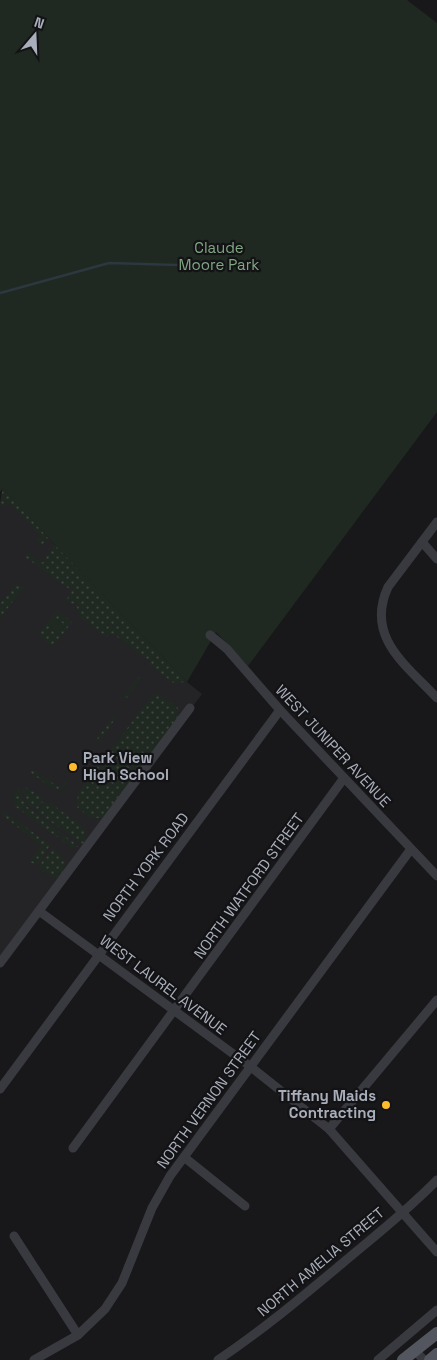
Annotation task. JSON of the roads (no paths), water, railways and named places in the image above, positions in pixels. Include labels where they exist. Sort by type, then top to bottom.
[{"type":"main road","points":[[403,1360],[419,1355],[437,1332]]},
{"type":"main road","points":[[430,1360],[437,1354]]},
{"type":"street","points":[[437,522],[388,587],[383,598],[380,623],[389,646],[437,698]]},
{"type":"street","points":[[422,542],[437,559]]},
{"type":"street","name":"WEST JUNIPER AVENUE","points":[[210,635],[226,649],[280,710],[437,876]]},
{"type":"street","points":[[0,963],[190,708]]},
{"type":"street","name":"NORTH YORK ROAD","points":[[0,1089],[37,1042],[99,954],[280,710]]},
{"type":"street","name":"NORTH WATFORD STREET","points":[[73,1148],[344,778]]},
{"type":"street","name":"NORTH VERNON STREET","points":[[34,1360],[78,1335],[105,1309],[122,1284],[152,1208],[184,1157],[411,849]]},
{"type":"street","name":"WEST LAUREL AVENUE","points":[[39,911],[251,1067],[329,1129],[437,1252]]},
{"type":"street","points":[[329,1129],[437,1000]]},
{"type":"street","points":[[184,1157],[245,1206]]},
{"type":"street","name":"NORTH AMELIA STREET","points":[[218,1360],[251,1338],[296,1302],[403,1212],[437,1180]]},
{"type":"street","points":[[14,1236],[78,1335]]},
{"type":"street","points":[[378,1360],[437,1310]]},
{"type":"waterway","points":[[0,293],[109,263],[177,265]]},
{"type":"place","name":"Park View High School","points":[[73,767]]},
{"type":"place","name":"Tiffany Maids Contracting","points":[[386,1105]]},
{"type":"park label","name":"Claude Moore Park","points":[[219,256]]}]
